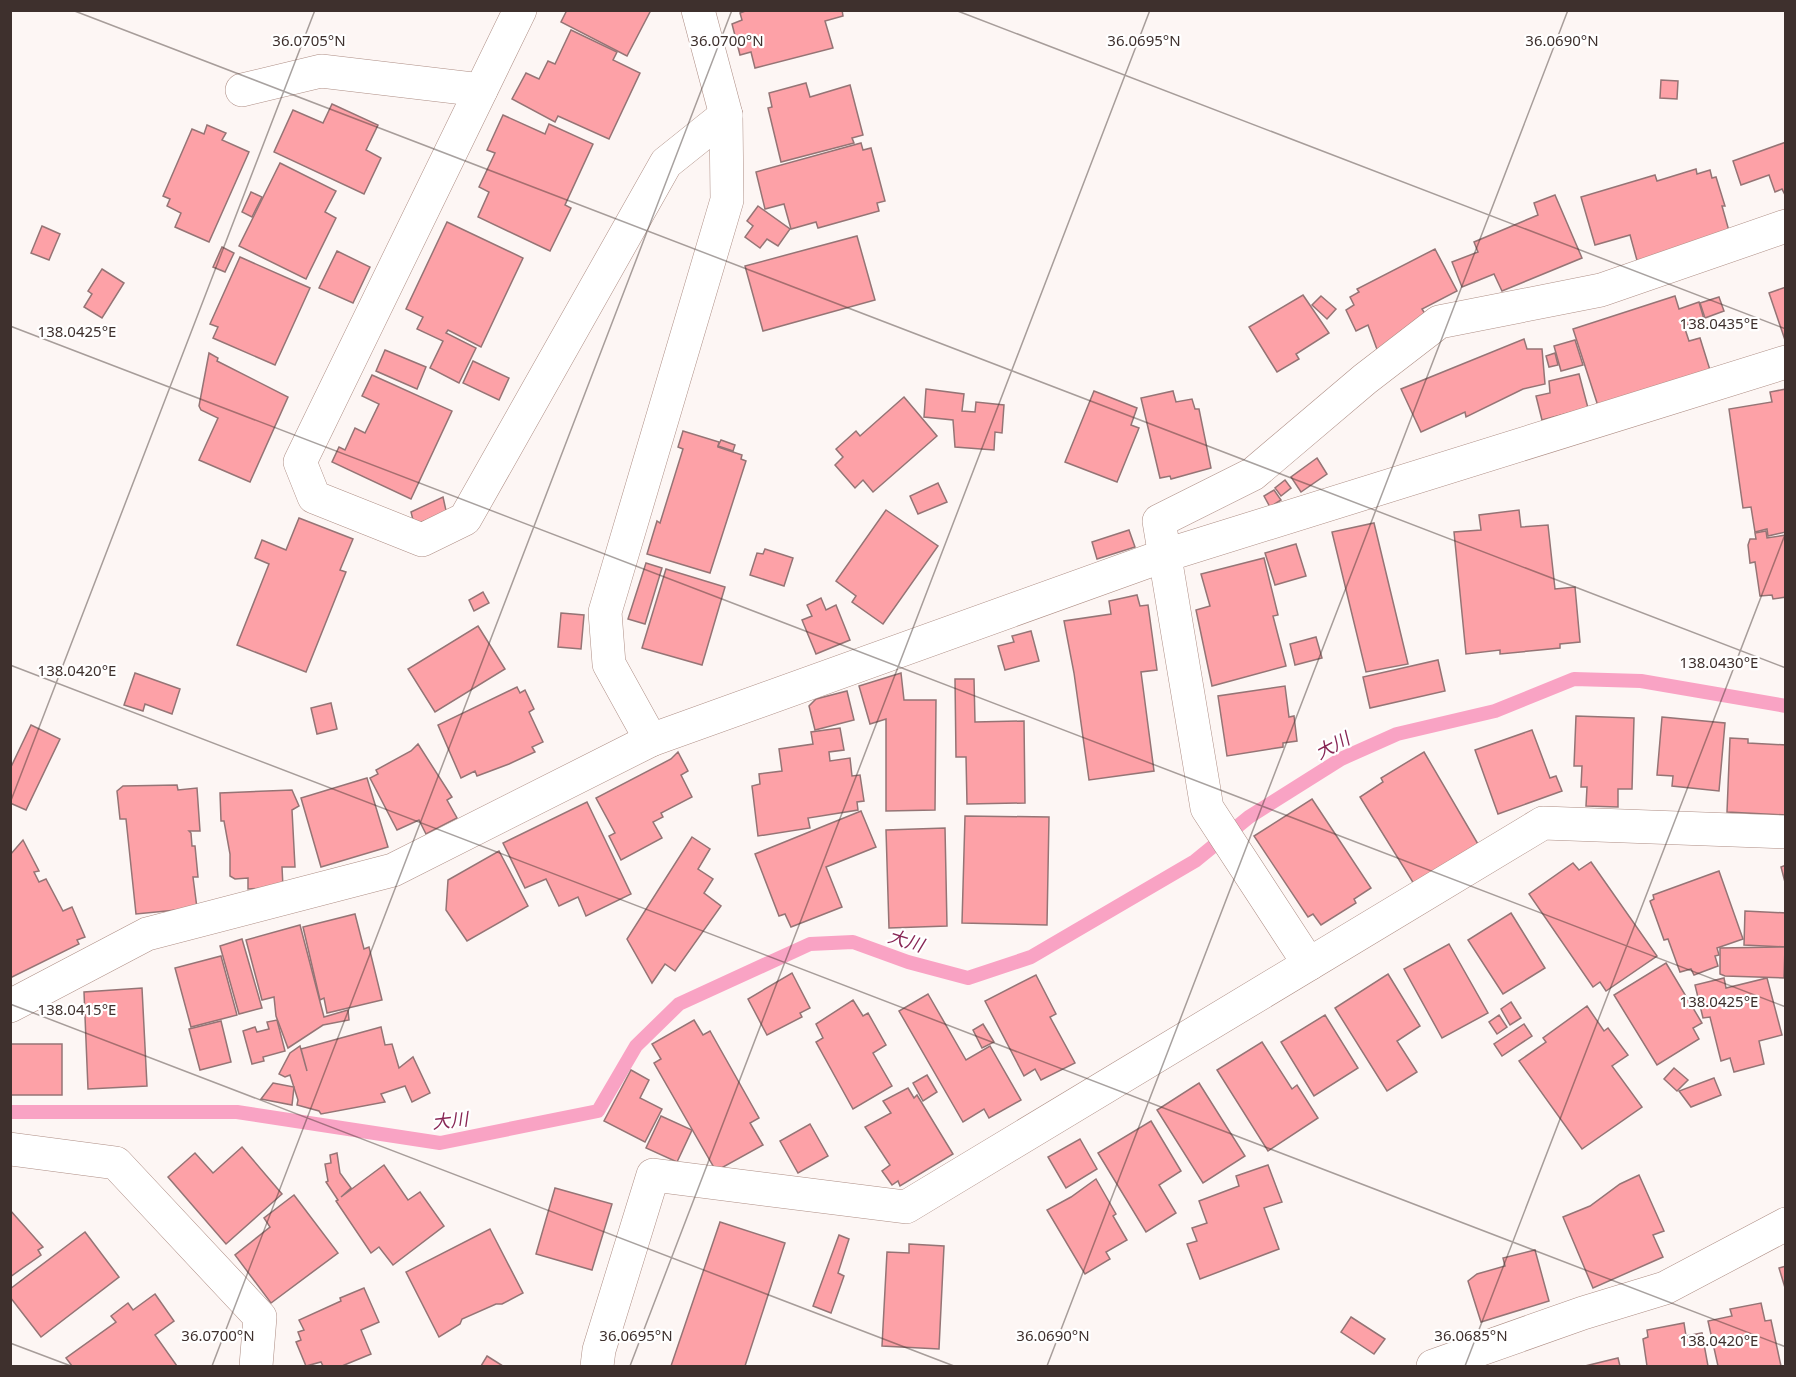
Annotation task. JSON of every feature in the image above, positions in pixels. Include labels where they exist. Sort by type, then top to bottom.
[{"type":"street","points":[[520,10],[300,462],[314,497],[422,540],[465,519],[666,163],[726,115]]},
{"type":"street","points":[[651,740],[609,664],[605,612],[728,200],[726,115],[698,10]]},
{"type":"street","points":[[242,90],[321,71],[481,90]]},
{"type":"street","points":[[1309,963],[1207,808],[1163,556],[1159,521],[1253,474],[1365,379],[1439,322],[1601,290],[1785,226]]},
{"type":"street","points":[[10,1006],[147,934],[393,870],[651,740],[1163,556],[1785,362]]},
{"type":"street","points":[[597,1366],[599,1350],[653,1175],[906,1207],[1543,823],[1785,832]]},
{"type":"street","points":[[10,1149],[116,1164],[260,1317],[256,1366]]},
{"type":"street","points":[[1433,1366],[1582,1313],[1665,1288],[1785,1224]]},
{"type":"building","points":[[567,10],[651,10],[627,56],[561,22]]},
{"type":"building","points":[[748,10],[842,10],[843,16],[825,21],[833,48],[755,68],[751,52],[740,55],[732,24],[742,20],[740,13]]},
{"type":"building","points":[[571,30],[617,52],[613,60],[640,73],[609,139],[558,116],[555,122],[512,99],[526,73],[539,79],[548,61],[555,64]]},
{"type":"building","points":[[1661,80],[1678,81],[1677,99],[1660,98]]},
{"type":"building","points":[[806,83],[810,97],[850,85],[863,135],[852,138],[854,143],[781,162],[768,108],[772,107],[769,93]]},
{"type":"building","points":[[332,104],[378,125],[366,150],[381,158],[364,194],[274,152],[293,110],[323,123]]},
{"type":"building","points":[[503,115],[545,134],[549,124],[593,144],[565,205],[571,208],[550,251],[478,217],[489,192],[479,187],[495,153],[487,150]]},
{"type":"building","points":[[207,125],[226,133],[222,140],[249,152],[209,242],[175,227],[181,213],[167,206],[170,199],[163,196],[192,129],[204,134]]},
{"type":"building","points":[[1786,142],[1786,197],[1782,189],[1775,192],[1769,175],[1741,185],[1733,161]]},
{"type":"building","points":[[861,143],[863,150],[871,148],[885,201],[877,203],[879,211],[818,228],[816,222],[791,229],[784,204],[765,209],[756,172]]},
{"type":"building","points":[[280,163],[336,191],[325,212],[336,218],[306,279],[239,246]]},
{"type":"building","points":[[1696,169],[1697,174],[1710,170],[1712,178],[1716,177],[1725,206],[1722,206],[1729,231],[1638,264],[1630,235],[1595,245],[1581,197],[1655,175],[1657,181]]},
{"type":"building","points":[[251,192],[262,197],[252,217],[242,212]]},
{"type":"building","points":[[1555,195],[1582,258],[1502,291],[1494,274],[1462,287],[1452,262],[1478,252],[1474,242],[1538,215],[1534,203]]},
{"type":"building","points":[[758,206],[790,229],[778,246],[767,239],[760,248],[745,237],[753,226],[747,221]]},
{"type":"building","points":[[447,222],[523,258],[481,347],[448,330],[446,333],[476,348],[459,383],[430,368],[443,341],[417,329],[423,317],[406,309]]},
{"type":"building","points":[[42,226],[60,234],[49,260],[31,253]]},
{"type":"building","points":[[857,236],[875,300],[763,331],[745,266]]},
{"type":"building","points":[[222,247],[234,253],[225,272],[213,267]]},
{"type":"building","points":[[1435,249],[1457,291],[1422,309],[1427,317],[1401,331],[1403,334],[1378,352],[1368,325],[1356,331],[1346,310],[1354,305],[1350,297],[1359,292],[1357,289]]},
{"type":"building","points":[[337,251],[370,267],[353,303],[319,288]]},
{"type":"building","points":[[240,257],[310,288],[275,365],[213,338],[218,327],[210,324]]},
{"type":"building","points":[[102,269],[124,283],[102,318],[84,307],[92,294],[88,291]]},
{"type":"building","points":[[1786,287],[1786,343],[1769,293]]},
{"type":"building","points":[[1303,295],[1329,333],[1296,354],[1299,359],[1277,372],[1249,327]]},
{"type":"building","points":[[1321,296],[1336,309],[1327,319],[1312,305]]},
{"type":"building","points":[[1675,296],[1679,309],[1699,302],[1704,319],[1684,326],[1689,341],[1700,338],[1710,370],[1598,406],[1573,329]]},
{"type":"building","points":[[1719,297],[1724,311],[1705,318],[1700,303]]},
{"type":"building","points":[[1524,339],[1527,349],[1542,349],[1545,384],[1523,389],[1466,417],[1465,412],[1421,432],[1401,389]]},
{"type":"building","points":[[1575,340],[1583,365],[1561,371],[1554,346]]},
{"type":"building","points":[[385,350],[426,367],[417,389],[376,371]]},
{"type":"building","points":[[209,353],[218,358],[217,361],[288,397],[250,482],[199,460],[218,418],[201,410],[199,406]]},
{"type":"building","points":[[1555,353],[1558,365],[1549,367],[1546,356]]},
{"type":"building","points":[[473,361],[509,378],[499,400],[463,383]]},
{"type":"building","points":[[1579,374],[1588,408],[1542,420],[1536,396],[1550,393],[1549,381]]},
{"type":"building","points":[[372,375],[452,411],[411,499],[332,462],[339,447],[345,450],[355,428],[365,433],[379,404],[362,396]]},
{"type":"building","points":[[926,389],[964,394],[962,411],[975,412],[976,402],[1004,405],[1002,433],[995,432],[994,450],[955,447],[953,420],[924,417]]},
{"type":"building","points":[[1786,389],[1786,532],[1768,536],[1767,529],[1755,532],[1751,507],[1743,508],[1729,409],[1772,402],[1770,392]]},
{"type":"building","points":[[1094,391],[1137,408],[1131,425],[1139,428],[1117,482],[1065,462]]},
{"type":"building","points":[[1173,391],[1176,402],[1192,399],[1195,409],[1199,409],[1211,468],[1171,479],[1170,476],[1160,478],[1141,398]]},
{"type":"building","points":[[904,397],[937,436],[873,492],[863,480],[855,488],[835,465],[843,457],[836,449],[856,431],[860,436]]},
{"type":"building","points":[[683,431],[719,442],[718,447],[742,455],[741,459],[746,461],[710,573],[647,554],[657,521],[660,523],[683,449],[678,447]]},
{"type":"building","points":[[721,440],[735,445],[733,451],[718,446]]},
{"type":"building","points":[[1317,458],[1327,474],[1301,492],[1291,477]]},
{"type":"building","points":[[1285,480],[1291,488],[1281,496],[1275,488]]},
{"type":"building","points":[[938,483],[947,502],[918,514],[910,496]]},
{"type":"building","points":[[1274,490],[1281,500],[1270,507],[1264,496]]},
{"type":"building","points":[[443,497],[447,515],[414,524],[411,512]]},
{"type":"building","points":[[886,510],[938,546],[883,624],[852,602],[856,596],[836,581]]},
{"type":"building","points":[[1519,510],[1521,527],[1548,525],[1555,589],[1575,587],[1580,642],[1560,644],[1560,648],[1500,654],[1500,650],[1466,654],[1454,532],[1481,530],[1479,515]]},
{"type":"building","points":[[299,518],[353,539],[340,570],[346,572],[306,672],[237,645],[269,564],[255,558],[262,540],[286,550]]},
{"type":"building","points":[[1374,523],[1408,664],[1366,672],[1332,532]]},
{"type":"building","points":[[1129,530],[1135,547],[1097,559],[1092,542]]},
{"type":"building","points":[[1766,531],[1767,538],[1786,535],[1786,597],[1773,599],[1772,595],[1760,596],[1755,562],[1750,563],[1748,545],[1750,539],[1756,539],[1755,533]]},
{"type":"building","points":[[1296,544],[1306,576],[1275,585],[1265,553]]},
{"type":"building","points":[[765,549],[793,558],[784,586],[750,575],[757,553],[763,554]]},
{"type":"building","points":[[1264,558],[1278,615],[1273,616],[1286,666],[1212,686],[1196,610],[1210,606],[1201,574]]},
{"type":"building","points":[[646,563],[662,568],[645,624],[628,619]]},
{"type":"building","points":[[666,569],[725,587],[702,665],[642,648]]},
{"type":"building","points":[[483,592],[489,603],[474,611],[469,600]]},
{"type":"building","points":[[1137,595],[1140,606],[1148,605],[1157,670],[1141,672],[1154,771],[1089,780],[1074,673],[1064,621],[1111,614],[1109,601]]},
{"type":"building","points":[[821,598],[826,610],[836,605],[850,640],[816,654],[802,620],[812,616],[807,605]]},
{"type":"building","points":[[561,613],[584,615],[581,649],[558,647]]},
{"type":"building","points":[[478,626],[505,669],[435,712],[408,669]]},
{"type":"building","points":[[1031,631],[1039,661],[1005,670],[998,646],[1014,642],[1012,636]]},
{"type":"building","points":[[1316,637],[1322,658],[1295,665],[1290,644]]},
{"type":"building","points":[[1438,660],[1445,691],[1370,708],[1363,677]]},
{"type":"building","points":[[135,673],[180,689],[172,714],[145,704],[143,711],[124,705]]},
{"type":"building","points":[[901,673],[904,700],[936,700],[935,810],[886,811],[886,719],[870,724],[859,686]]},
{"type":"building","points":[[955,679],[974,679],[975,722],[1024,721],[1025,803],[967,804],[966,757],[956,757]]},
{"type":"building","points":[[1285,686],[1289,717],[1294,716],[1297,741],[1283,743],[1283,747],[1227,756],[1218,696]]},
{"type":"building","points":[[517,687],[520,693],[525,690],[534,709],[529,712],[543,742],[532,747],[535,752],[509,764],[477,776],[475,771],[461,778],[438,725]]},
{"type":"building","points":[[847,691],[854,720],[815,730],[809,706],[816,699]]},
{"type":"building","points":[[331,703],[337,729],[317,734],[311,708]]},
{"type":"building","points":[[1576,716],[1634,718],[1632,789],[1618,789],[1618,807],[1586,806],[1587,787],[1581,787],[1582,766],[1574,766]]},
{"type":"building","points":[[1662,717],[1725,723],[1719,791],[1672,786],[1673,776],[1657,775]]},
{"type":"building","points":[[31,725],[60,739],[26,810],[10,803],[10,769]]},
{"type":"building","points":[[840,728],[844,750],[829,752],[830,761],[850,758],[852,776],[860,775],[864,801],[857,802],[858,810],[808,818],[810,828],[758,836],[752,786],[760,784],[759,774],[782,771],[779,749],[813,744],[811,732]]},
{"type":"building","points":[[1532,730],[1550,778],[1556,776],[1562,791],[1498,814],[1475,750]]},
{"type":"building","points":[[1730,738],[1748,739],[1748,743],[1786,745],[1786,815],[1727,812]]},
{"type":"building","points":[[418,744],[452,797],[447,800],[457,818],[426,834],[419,820],[397,830],[370,778],[378,774],[376,770],[411,751]]},
{"type":"building","points":[[678,752],[688,771],[681,775],[692,797],[661,813],[663,817],[653,822],[662,838],[621,860],[609,836],[615,833],[596,798],[671,759]]},
{"type":"building","points":[[1424,752],[1478,844],[1414,884],[1360,797],[1383,782],[1381,778]]},
{"type":"building","points":[[367,778],[388,847],[321,867],[301,798]]},
{"type":"building","points":[[177,785],[178,790],[197,788],[200,831],[189,831],[192,846],[195,846],[198,877],[193,877],[197,908],[136,914],[126,819],[120,819],[117,791],[123,786]]},
{"type":"building","points":[[292,790],[299,806],[292,810],[295,867],[282,867],[283,887],[248,889],[248,878],[235,879],[230,876],[230,854],[224,821],[221,821],[220,793]]},
{"type":"building","points":[[1312,799],[1371,888],[1354,899],[1356,903],[1321,925],[1313,914],[1308,917],[1254,836]]},
{"type":"building","points":[[587,802],[631,894],[586,916],[578,897],[559,906],[546,879],[525,888],[503,843]]},
{"type":"building","points":[[861,811],[876,847],[826,867],[842,907],[791,927],[785,914],[779,916],[755,854]]},
{"type":"building","points":[[965,816],[1049,817],[1047,925],[962,923]]},
{"type":"building","points":[[945,828],[947,926],[889,928],[886,830]]},
{"type":"building","points":[[692,837],[710,849],[698,869],[713,879],[704,893],[721,906],[675,971],[665,964],[652,983],[627,939]]},
{"type":"building","points":[[23,840],[39,871],[34,872],[39,882],[46,879],[63,911],[72,907],[85,937],[77,940],[79,944],[10,978],[10,855]]},
{"type":"building","points":[[499,851],[528,906],[467,941],[446,910],[448,880]]},
{"type":"building","points":[[1591,862],[1657,956],[1606,991],[1600,982],[1593,987],[1529,894],[1573,863],[1579,870]]},
{"type":"building","points":[[1786,865],[1786,886],[1781,867]]},
{"type":"building","points":[[1719,871],[1743,939],[1717,948],[1719,955],[1715,956],[1718,966],[1694,975],[1691,969],[1680,972],[1668,939],[1664,940],[1650,901],[1654,899],[1653,895]]},
{"type":"building","points":[[1745,911],[1786,913],[1786,947],[1744,945]]},
{"type":"building","points":[[1511,913],[1545,968],[1503,994],[1468,940]]},
{"type":"building","points":[[355,914],[364,949],[369,947],[382,1000],[327,1013],[324,998],[320,1000],[303,927]]},
{"type":"building","points":[[300,925],[324,1017],[348,1010],[349,1020],[323,1025],[288,1048],[276,1016],[274,997],[262,1000],[246,940]]},
{"type":"building","points":[[242,939],[262,1008],[239,1014],[220,946]]},
{"type":"building","points":[[1449,944],[1488,1013],[1442,1038],[1404,969]]},
{"type":"building","points":[[1785,947],[1784,978],[1720,974],[1720,948]]},
{"type":"building","points":[[221,956],[237,1015],[191,1027],[175,968]]},
{"type":"building","points":[[1666,963],[1702,1023],[1693,1028],[1699,1039],[1657,1065],[1614,995]]},
{"type":"building","points":[[792,973],[810,1008],[800,1013],[802,1017],[767,1035],[748,999]]},
{"type":"building","points":[[1388,974],[1420,1026],[1397,1041],[1417,1072],[1387,1091],[1335,1008]]},
{"type":"building","points":[[1036,975],[1056,1014],[1050,1017],[1075,1063],[1041,1080],[1035,1069],[1024,1076],[985,1001]]},
{"type":"building","points":[[1724,978],[1726,988],[1767,978],[1782,1035],[1759,1041],[1764,1064],[1734,1072],[1730,1058],[1721,1061],[1710,1017],[1703,1018],[1695,985]]},
{"type":"building","points":[[142,988],[147,1086],[88,1089],[84,992]]},
{"type":"building","points":[[928,994],[966,1060],[990,1046],[1021,1100],[989,1118],[984,1109],[963,1122],[899,1011]]},
{"type":"building","points":[[853,1000],[863,1016],[868,1013],[886,1045],[873,1053],[892,1086],[853,1109],[816,1042],[823,1038],[816,1024]]},
{"type":"building","points":[[1511,1002],[1521,1018],[1510,1025],[1501,1009]]},
{"type":"building","points":[[1587,1006],[1604,1031],[1608,1028],[1628,1055],[1612,1066],[1642,1107],[1582,1149],[1519,1061],[1546,1042],[1543,1038]]},
{"type":"building","points":[[1325,1015],[1358,1068],[1314,1096],[1281,1042]]},
{"type":"building","points":[[1499,1015],[1507,1027],[1497,1034],[1489,1022]]},
{"type":"building","points":[[277,1020],[285,1051],[263,1057],[264,1061],[252,1064],[243,1031],[255,1027],[257,1032],[269,1029],[267,1022]]},
{"type":"building","points":[[694,1020],[703,1035],[710,1031],[759,1118],[750,1123],[763,1145],[716,1171],[654,1063],[661,1059],[652,1044]]},
{"type":"building","points":[[221,1021],[231,1062],[200,1070],[189,1029]]},
{"type":"building","points":[[983,1024],[994,1042],[982,1048],[973,1030]]},
{"type":"building","points":[[1524,1024],[1532,1036],[1502,1056],[1494,1044]]},
{"type":"building","points":[[381,1027],[385,1045],[392,1044],[399,1068],[413,1057],[430,1093],[412,1102],[405,1086],[381,1094],[385,1102],[321,1114],[319,1111],[297,1105],[298,1100],[290,1075],[285,1077],[279,1074],[290,1053],[300,1046],[307,1071],[301,1049]]},
{"type":"building","points":[[1262,1042],[1292,1089],[1297,1085],[1318,1118],[1268,1151],[1217,1070]]},
{"type":"building","points":[[10,1044],[62,1044],[62,1095],[10,1095]]},
{"type":"building","points":[[1674,1068],[1688,1080],[1677,1091],[1664,1079]]},
{"type":"building","points":[[631,1070],[649,1080],[640,1098],[662,1109],[645,1142],[604,1121]]},
{"type":"building","points":[[927,1075],[937,1092],[923,1101],[913,1083]]},
{"type":"building","points":[[1714,1078],[1721,1095],[1691,1107],[1679,1091]]},
{"type":"building","points":[[273,1083],[294,1087],[292,1105],[261,1099]]},
{"type":"building","points":[[1199,1083],[1245,1156],[1203,1183],[1157,1110]]},
{"type":"building","points":[[908,1088],[914,1098],[917,1095],[953,1154],[900,1186],[898,1181],[892,1185],[882,1171],[890,1165],[865,1127],[891,1113],[883,1101]]},
{"type":"building","points":[[661,1116],[692,1130],[677,1162],[646,1148]]},
{"type":"building","points":[[1151,1121],[1181,1171],[1159,1185],[1176,1213],[1146,1232],[1098,1153]]},
{"type":"building","points":[[810,1124],[828,1156],[798,1173],[780,1141]]},
{"type":"building","points":[[1080,1139],[1097,1169],[1066,1188],[1048,1157]]},
{"type":"building","points":[[242,1147],[282,1194],[226,1244],[168,1177],[195,1153],[213,1173]]},
{"type":"building","points":[[337,1153],[340,1173],[351,1188],[341,1197],[384,1165],[408,1200],[420,1192],[444,1226],[393,1265],[379,1247],[371,1253],[326,1182],[328,1181],[325,1164],[331,1163],[330,1155]]},
{"type":"building","points":[[1268,1165],[1282,1202],[1264,1208],[1279,1249],[1200,1279],[1187,1244],[1197,1241],[1192,1228],[1207,1223],[1199,1201],[1239,1186],[1236,1176]]},
{"type":"building","points":[[1639,1175],[1664,1231],[1653,1235],[1663,1257],[1593,1288],[1563,1217],[1590,1206],[1620,1184]]},
{"type":"building","points":[[1096,1179],[1116,1214],[1113,1216],[1127,1240],[1106,1252],[1110,1259],[1085,1274],[1047,1210],[1071,1197]]},
{"type":"building","points":[[555,1188],[612,1204],[592,1270],[536,1254]]},
{"type":"building","points":[[294,1195],[338,1253],[271,1303],[235,1255],[270,1227],[264,1218]]},
{"type":"building","points":[[10,1210],[43,1247],[38,1250],[41,1255],[10,1277]]},
{"type":"building","points":[[720,1222],[785,1243],[745,1366],[671,1366]]},
{"type":"building","points":[[490,1229],[523,1293],[502,1304],[496,1304],[462,1319],[460,1324],[439,1337],[406,1272]]},
{"type":"building","points":[[85,1232],[119,1277],[41,1337],[10,1297],[10,1289]]},
{"type":"building","points":[[839,1235],[849,1239],[838,1273],[844,1276],[831,1313],[813,1306]]},
{"type":"building","points":[[909,1244],[944,1246],[939,1349],[882,1346],[887,1252],[909,1253]]},
{"type":"building","points":[[1535,1250],[1549,1301],[1481,1322],[1468,1281],[1477,1274],[1505,1266],[1503,1258]]},
{"type":"building","points":[[1786,1266],[1786,1291],[1779,1268]]},
{"type":"building","points":[[364,1288],[379,1322],[361,1330],[371,1354],[342,1366],[323,1366],[321,1362],[306,1366],[296,1342],[301,1340],[298,1332],[304,1330],[299,1320]]},
{"type":"building","points":[[155,1294],[174,1321],[155,1335],[177,1366],[72,1366],[66,1358],[116,1322],[111,1316],[128,1303],[133,1310]]},
{"type":"building","points":[[1761,1303],[1765,1321],[1771,1320],[1781,1366],[1718,1366],[1708,1321],[1732,1316],[1730,1309]]},
{"type":"building","points":[[1351,1317],[1385,1339],[1374,1354],[1341,1332]]},
{"type":"building","points":[[1684,1323],[1686,1336],[1702,1333],[1708,1366],[1647,1366],[1643,1339],[1648,1337],[1647,1330]]},
{"type":"building","points":[[487,1356],[503,1366],[481,1366]]},
{"type":"building","points":[[1618,1358],[1620,1366],[1585,1366]]},
{"type":"waterway","name":"大川","points":[[10,1112],[237,1112],[440,1143],[598,1111],[636,1046],[679,1004],[810,944],[853,942],[908,962],[968,978],[1031,957],[1195,861],[1249,817],[1341,759],[1397,734],[1495,711],[1574,679],[1641,681],[1786,706]]}]
